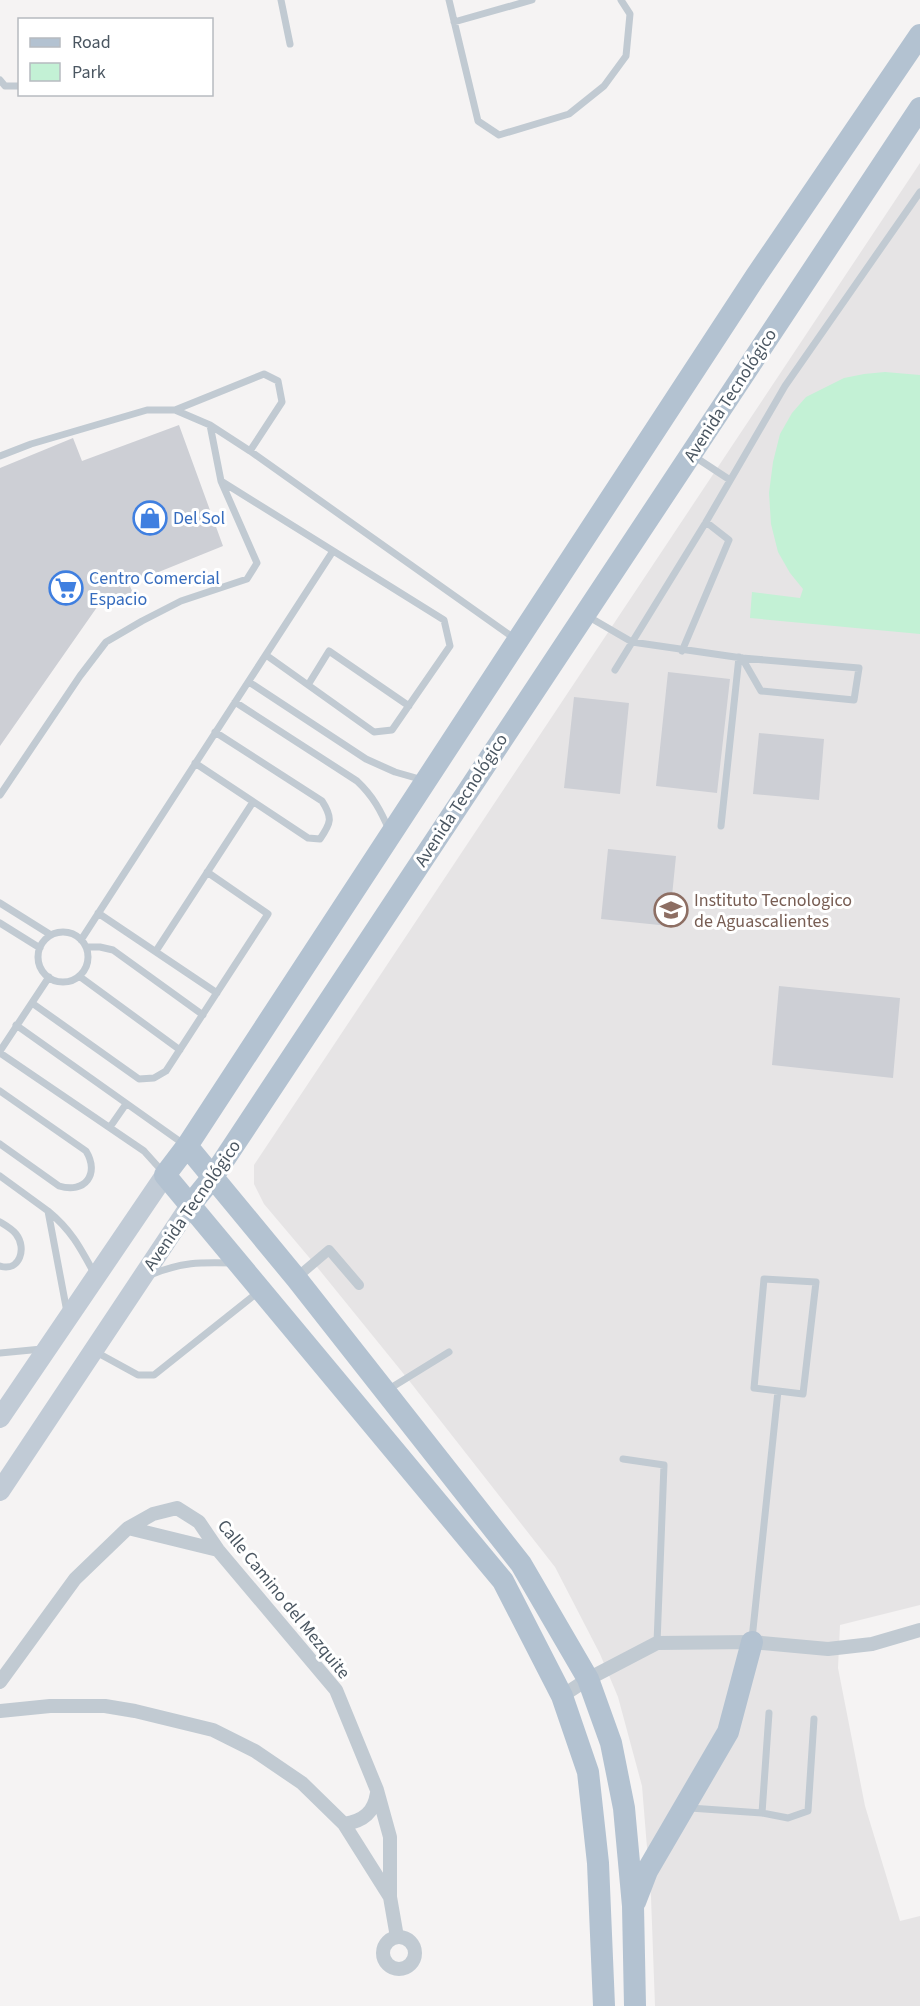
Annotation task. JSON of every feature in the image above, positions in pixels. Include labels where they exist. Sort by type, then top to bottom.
[{"type":"main road","name":"Avenida Tecnológico","points":[[0,1418],[187,1146],[756,276],[920,35]]},
{"type":"main road","name":"Avenida Tecnológico","points":[[0,1491],[191,1204],[212,1178],[920,108]]},
{"type":"main road","points":[[187,1146],[296,1278],[521,1564],[588,1679],[610,1743],[624,1808],[633,1906],[635,2006]]},
{"type":"main road","points":[[165,1175],[503,1581],[562,1696],[588,1772],[598,1863],[604,2006]]},
{"type":"main road","points":[[633,1906],[647,1871],[728,1732],[752,1642]]},
{"type":"street","points":[[296,1278],[329,1250],[359,1285]]},
{"type":"street","name":"Calle Camino del Mezquite","points":[[128,1528],[153,1514],[177,1508],[199,1522],[218,1550],[336,1689],[377,1791],[390,1837],[390,1897]]},
{"type":"street","points":[[0,1682],[75,1579],[128,1528],[218,1550]]},
{"type":"street","points":[[562,1696],[588,1679],[657,1643],[752,1642],[828,1649],[872,1644],[920,1630]]},
{"type":"street","points":[[0,1711],[50,1706],[105,1706],[213,1730],[255,1751],[302,1783],[344,1824],[390,1897],[397,1937]]},
{"type":"street","points":[[344,1824],[357,1822],[368,1814],[375,1806],[377,1791]]},
{"type":"lane","points":[[281,0],[290,44]]},
{"type":"lane","points":[[449,0],[478,121],[499,135],[569,114],[604,86],[626,56],[630,14],[621,0]]},
{"type":"lane","points":[[454,22],[532,0]]},
{"type":"lane","points":[[0,81],[5,86],[18,86]]},
{"type":"lane","points":[[615,670],[785,386],[920,192]]},
{"type":"lane","points":[[0,456],[31,444],[147,410],[175,410],[264,374],[278,381],[282,402],[250,451]]},
{"type":"lane","points":[[175,410],[210,425],[250,451],[517,640]]},
{"type":"lane","points":[[0,795],[80,676],[106,642],[181,602],[247,579],[257,563],[220,481],[210,425]]},
{"type":"lane","points":[[691,454],[730,480]]},
{"type":"lane","points":[[220,481],[444,620],[450,646],[392,730],[374,732],[266,655]]},
{"type":"lane","points":[[682,651],[729,540],[705,522]]},
{"type":"lane","points":[[84,944],[98,913],[333,551]]},
{"type":"lane","points":[[585,614],[632,642],[740,658],[859,668],[854,700],[761,690],[740,658]]},
{"type":"lane","points":[[308,685],[329,651],[409,706]]},
{"type":"lane","points":[[721,826],[740,658]]},
{"type":"lane","points":[[249,682],[366,759],[395,772],[425,780]]},
{"type":"lane","points":[[236,702],[357,781],[375,801],[390,834]]},
{"type":"lane","points":[[195,763],[308,838],[320,839],[330,826],[328,811],[322,801],[215,732]]},
{"type":"lane","points":[[156,951],[253,802]]},
{"type":"lane","points":[[32,1003],[140,1079],[154,1078],[166,1071],[268,914],[207,872]]},
{"type":"lane","points":[[0,903],[51,935]]},
{"type":"lane","points":[[98,913],[218,993]]},
{"type":"lane","points":[[0,923],[40,948]]},
{"type":"lane","points":[[67,932],[75,935],[84,944],[88,963],[79,976],[64,982],[49,977],[40,964],[40,948],[51,935],[67,932]]},
{"type":"lane","points":[[84,944],[112,950],[203,1016]]},
{"type":"lane","points":[[79,976],[180,1050]]},
{"type":"lane","points":[[49,977],[0,1052],[144,1151],[165,1175]]},
{"type":"lane","points":[[16,1025],[187,1146]]},
{"type":"lane","points":[[0,1091],[86,1151],[92,1160],[91,1171],[87,1180],[78,1188],[69,1189],[59,1186],[0,1144]]},
{"type":"lane","points":[[110,1127],[126,1104]]},
{"type":"lane","points":[[0,1176],[64,1224],[77,1241],[96,1276]]},
{"type":"lane","points":[[48,1211],[68,1317]]},
{"type":"lane","points":[[0,1222],[16,1234],[22,1255],[16,1264],[9,1268],[0,1266]]},
{"type":"lane","points":[[140,1280],[169,1267],[194,1262],[240,1263]]},
{"type":"lane","points":[[764,1279],[816,1282],[803,1394],[778,1391],[754,1388],[764,1279]]},
{"type":"lane","points":[[94,1350],[138,1375],[154,1375],[261,1289]]},
{"type":"lane","points":[[0,1353],[48,1348]]},
{"type":"lane","points":[[384,1392],[449,1352]]},
{"type":"lane","points":[[752,1642],[778,1391]]},
{"type":"lane","points":[[623,1459],[664,1466],[657,1643]]},
{"type":"lane","points":[[762,1813],[769,1713]]},
{"type":"lane","points":[[684,1807],[762,1813],[788,1818],[808,1811],[814,1719]]},
{"type":"shaded area","name":"Instituto Tecnologico de Aguascalientes","points":[[920,163],[920,1605],[840,1625],[838,1668],[865,1806],[900,1921],[920,1916],[920,2006],[655,2006],[651,1897],[642,1786],[618,1697],[600,1654],[555,1567],[407,1378],[264,1204],[254,1184],[254,1165]]},
{"type":"green space","points":[[885,372],[920,375],[920,634],[750,618],[752,592],[800,598],[803,589],[790,573],[778,552],[771,524],[769,493],[780,434],[792,413],[806,397],[844,378]]},
{"type":"building","name":"Centro Comercial Espacio","points":[[179,425],[223,546],[129,584],[133,593],[108,603],[102,600],[0,746],[0,468],[73,438],[82,461]]},
{"type":"building","points":[[668,672],[730,679],[717,793],[656,786]]},
{"type":"building","points":[[574,697],[629,703],[620,794],[564,788]]},
{"type":"building","points":[[759,733],[824,739],[819,800],[753,794]]},
{"type":"building","points":[[608,849],[676,856],[669,926],[601,919]]},
{"type":"building","points":[[779,986],[900,998],[893,1078],[772,1065]]},
{"type":"place","name":"Del Sol","points":[[150,518]]},
{"type":"place","name":"Centro Comercial Espacio","points":[[66,588]]},
{"type":"place","name":"Instituto Tecnologico de Aguascalientes","points":[[671,910]]}]
